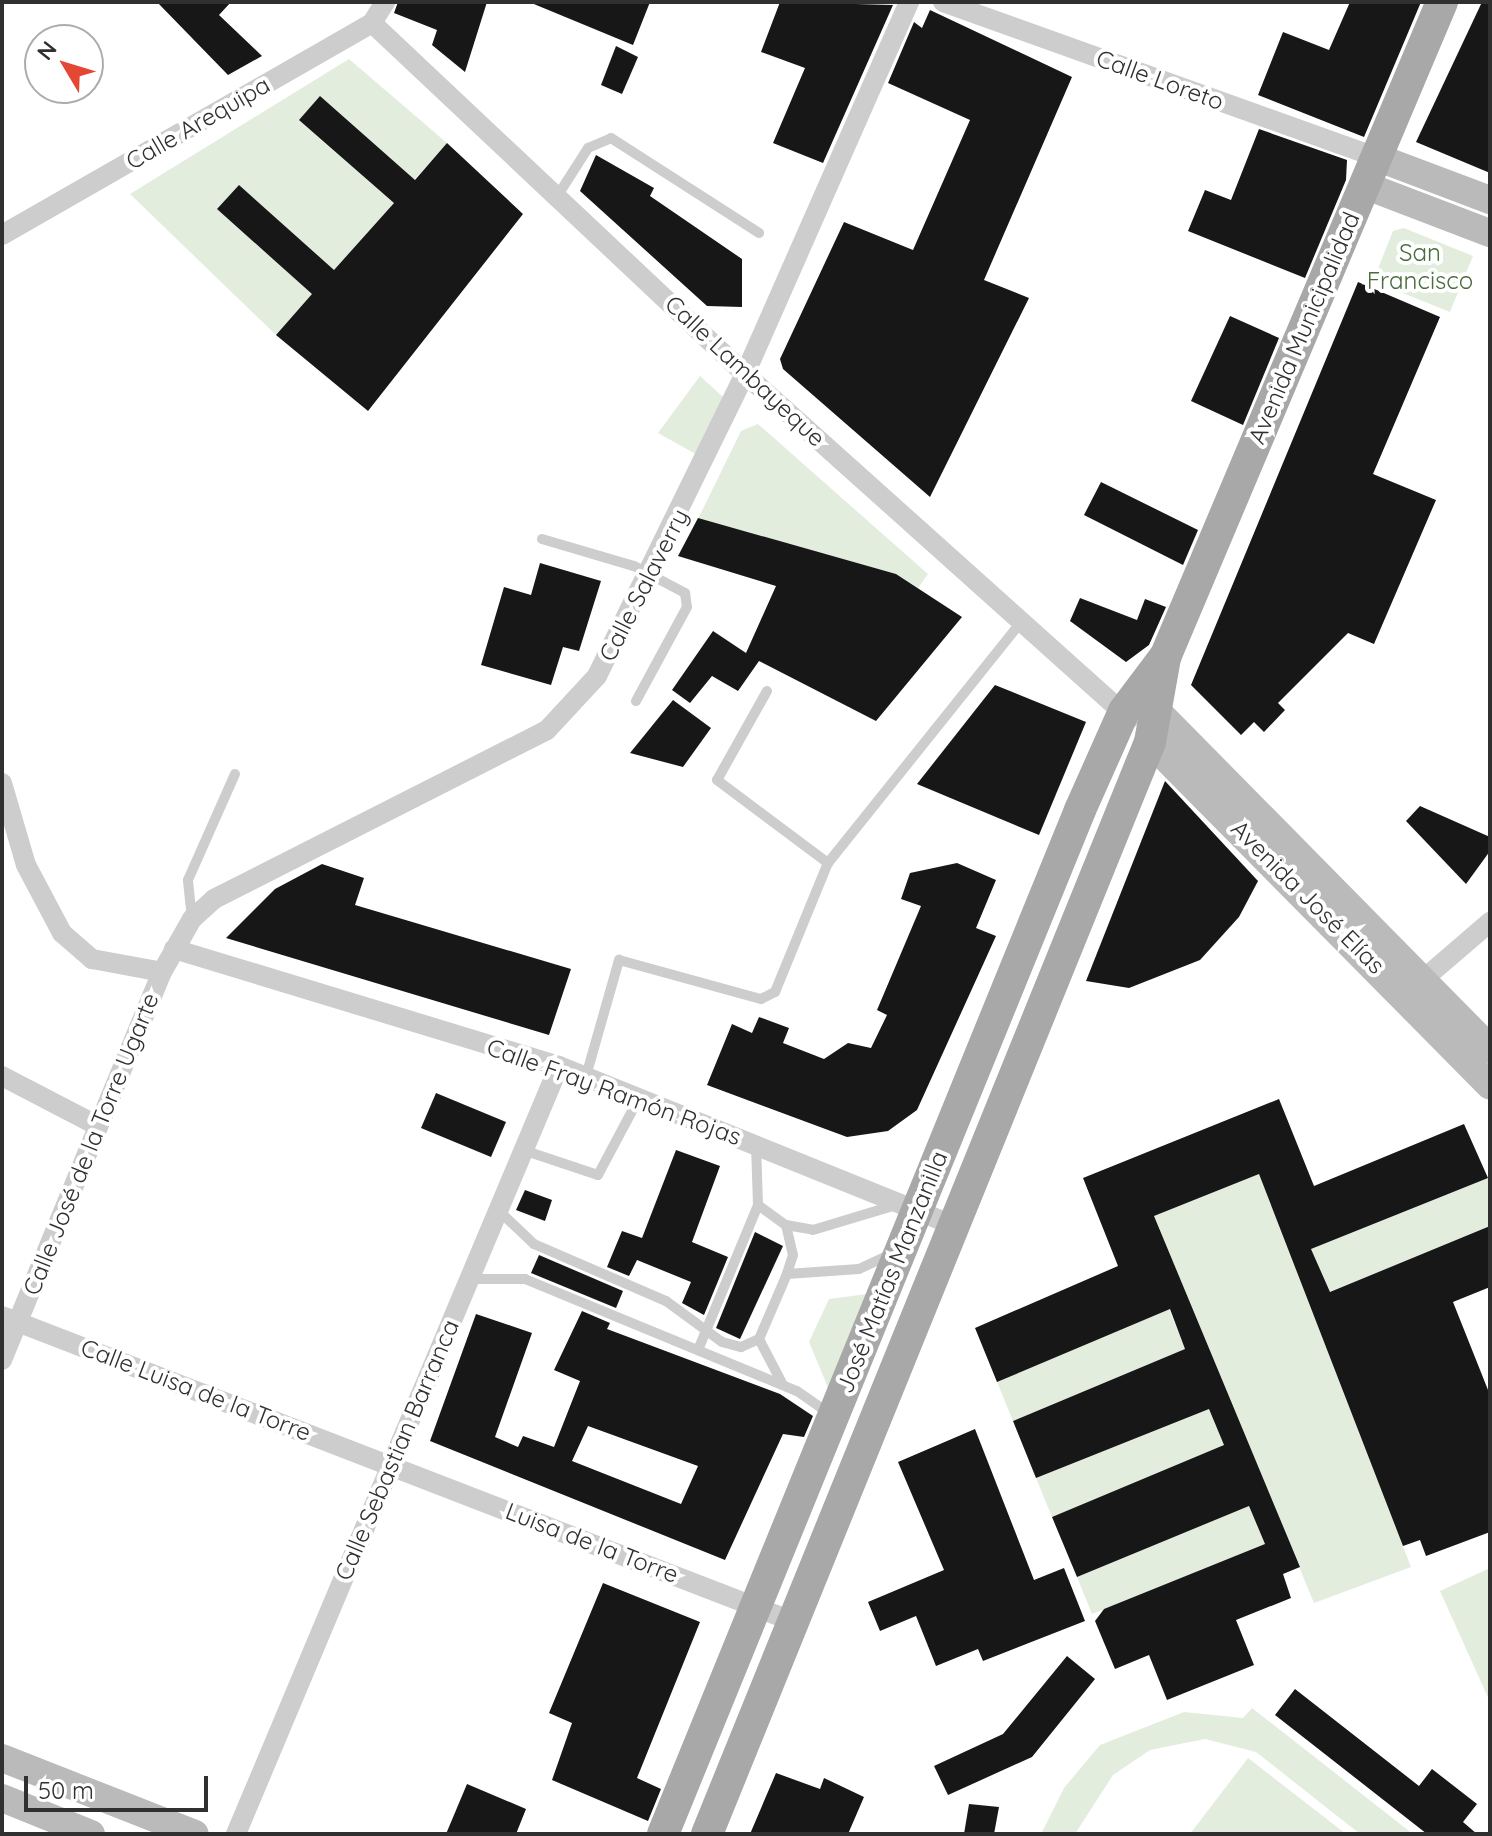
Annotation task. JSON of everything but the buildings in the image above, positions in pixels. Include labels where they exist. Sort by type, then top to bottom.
[{"type":"main road","name":"Avenida Municipalidad","points":[[1154,727],[1166,655],[1442,2]]},
{"type":"main road","name":"Avenida Municipalidad","points":[[1124,711],[1166,655]]},
{"type":"main road","name":"José Matías Manzanilla","points":[[663,1834],[901,1250],[909,1206],[1124,711]]},
{"type":"main road","name":"José Matías Manzanilla","points":[[707,1834],[956,1226],[1154,727]]},
{"type":"street","name":"Calle Arequipa","points":[[2,235],[372,23],[385,2]]},
{"type":"street","name":"Calle Salaverry","points":[[162,972],[192,919],[214,899],[547,730],[597,676],[652,574],[745,374],[909,2]]},
{"type":"street","name":"Calle Loreto","points":[[943,2],[1370,171]]},
{"type":"street","name":"Calle Lambayeque","points":[[372,23],[745,374],[1124,711]]},
{"type":"street","points":[[1370,171],[1490,200]]},
{"type":"street","points":[[1370,171],[1490,233]]},
{"type":"street","points":[[1124,711],[1154,727]]},
{"type":"street","name":"Avenida José Elías","points":[[1124,711],[1154,727],[1415,986],[1490,1049]]},
{"type":"street","points":[[2,783],[26,865],[62,933],[92,959],[162,972]]},
{"type":"street","points":[[1415,986],[1490,922]]},
{"type":"street","name":"Calle Fray Ramón Rojas","points":[[174,949],[559,1066],[956,1226]]},
{"type":"street","name":"Calle José de la Torre Ugarte","points":[[2,1360],[10,1319],[98,1126],[162,972]]},
{"type":"street","name":"Avenida José Elías","points":[[1415,986],[1490,1085]]},
{"type":"street","name":"Calle Sebastian Barranca","points":[[236,1834],[559,1066]]},
{"type":"street","points":[[2,1076],[98,1126]]},
{"type":"street","name":"Calle Luisa de la Torre","points":[[10,1319],[391,1465]]},
{"type":"street","name":"Luisa de la Torre","points":[[391,1465],[794,1622]]},
{"type":"street","points":[[2,1758],[195,1834]]},
{"type":"street","points":[[2,1798],[91,1834]]},
{"type":"lane","points":[[558,195],[588,148],[611,138],[759,233]]},
{"type":"lane","points":[[542,539],[652,574],[688,600],[636,701]]},
{"type":"lane","points":[[586,1076],[617,962],[767,998],[828,863],[1022,621]]},
{"type":"lane","points":[[767,691],[717,780],[828,863]]},
{"type":"lane","points":[[192,919],[188,880],[235,774]]},
{"type":"lane","points":[[523,1150],[598,1175],[639,1098]]},
{"type":"lane","points":[[698,1350],[758,1205],[756,1145]]},
{"type":"lane","points":[[758,1205],[786,1225],[813,1230],[909,1206]]},
{"type":"lane","points":[[498,1210],[534,1244],[708,1326],[722,1342],[741,1347],[759,1339],[787,1274],[793,1255],[786,1225]]},
{"type":"lane","points":[[787,1274],[859,1269],[901,1250]]},
{"type":"lane","points":[[469,1279],[525,1279],[783,1385],[817,1402],[833,1417],[830,1425]]},
{"type":"lane","points":[[759,1339],[783,1385]]},
{"type":"green space","points":[[349,59],[447,143],[276,335],[130,194]]},
{"type":"green space","name":"San Francisco","points":[[1404,228],[1473,256],[1450,312],[1373,281],[1393,231]]},
{"type":"green space","points":[[700,376],[723,397],[701,457],[658,433]]},
{"type":"green space","points":[[758,424],[928,574],[918,588],[896,574],[698,519],[741,431]]},
{"type":"green space","points":[[1259,1174],[1411,1567],[1314,1603],[1154,1216]]},
{"type":"green space","points":[[1488,1178],[1490,1226],[1330,1292],[1311,1249]]},
{"type":"green space","points":[[867,1294],[829,1390],[809,1342],[829,1299]]},
{"type":"green space","points":[[1169,1309],[1185,1349],[1013,1421],[997,1382]]},
{"type":"green space","points":[[1209,1409],[1224,1445],[1052,1517],[1036,1478]]},
{"type":"green space","points":[[1249,1506],[1265,1544],[1092,1614],[1077,1577]]},
{"type":"green space","points":[[1490,1568],[1490,1702],[1440,1591]]},
{"type":"green space","points":[[1252,1708],[1413,1834],[1360,1834],[1256,1752],[1205,1739],[1150,1750],[1113,1775],[1075,1834],[1041,1834],[1064,1788],[1100,1745],[1184,1712],[1243,1718]]},
{"type":"green space","points":[[1248,1758],[1346,1834],[1190,1834]]}]
